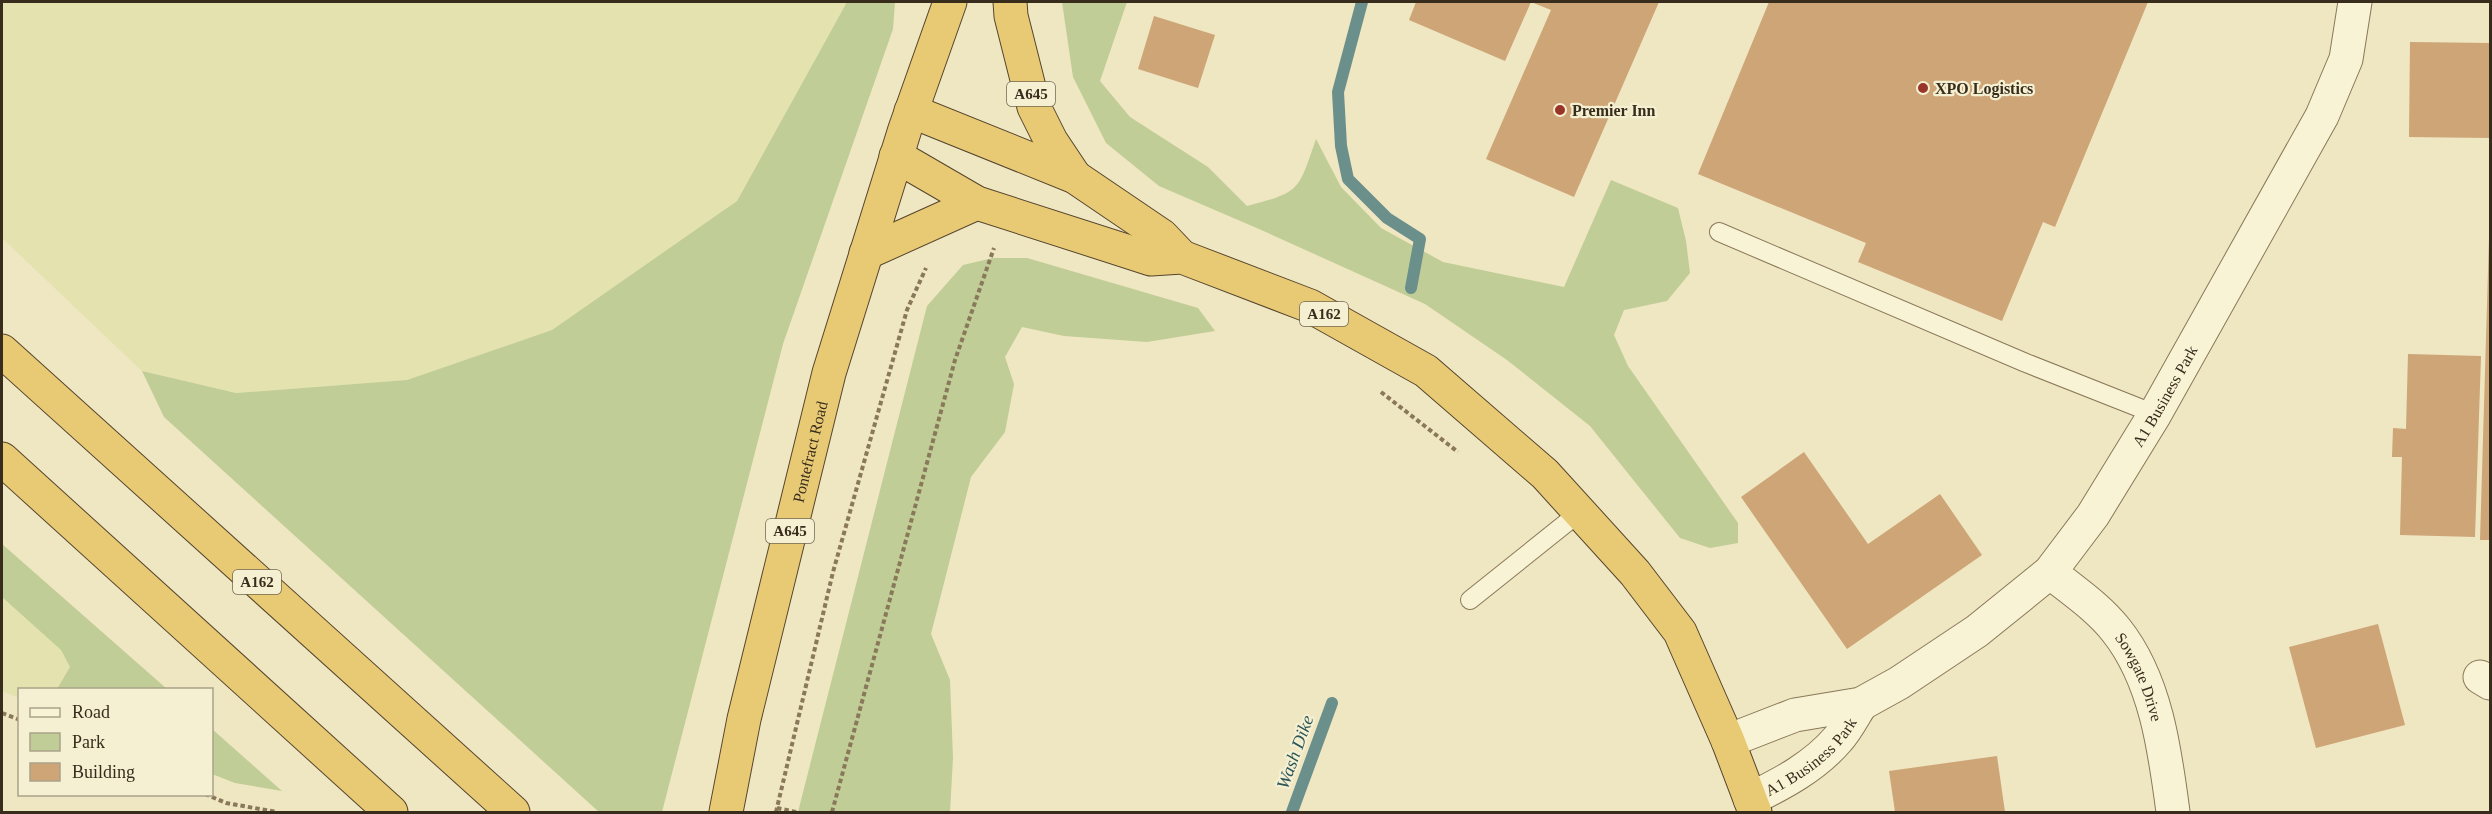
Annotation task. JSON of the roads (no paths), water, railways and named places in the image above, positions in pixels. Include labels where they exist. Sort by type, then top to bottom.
[{"type":"highway","name":"A645","points":[[904,132],[950,2]]},
{"type":"highway","name":"A645","points":[[1010,2],[1011,16],[1034,107],[1051,141],[1075,177]]},
{"type":"highway","name":"A162","points":[[904,132],[1075,177],[1162,236],[1182,257]]},
{"type":"highway","name":"A162","points":[[904,132],[977,203],[1151,259],[1182,257],[1310,306],[1426,371],[1545,474],[1635,573],[1680,632],[1728,741],[1752,806]]},
{"type":"highway","name":"Pontefract Road","points":[[726,813],[744,719],[829,372],[904,132]]},
{"type":"highway","points":[[866,253],[977,203]]},
{"type":"highway","name":"A162","points":[[2,351],[513,813]]},
{"type":"highway","points":[[2,459],[391,813]]},
{"type":"street","name":"A1 Business Park","points":[[1728,741],[1795,715],[1861,704],[1899,684],[1977,631],[2050,572],[2093,515],[2155,414],[2322,116],[2346,59],[2355,2]]},
{"type":"street","name":"Sowgate Drive","points":[[2050,572],[2115,629],[2137,662],[2165,751],[2173,813]]},
{"type":"street","name":"A1 Business Park","points":[[1752,806],[1813,762],[1839,739],[1861,704]]},
{"type":"lane","points":[[1719,232],[2026,363],[2155,414]]},
{"type":"lane","points":[[1470,600],[1580,512]]},
{"type":"waterway","name":"Wash Dike","points":[[1362,2],[1338,92],[1341,146],[1348,179],[1387,218],[1420,239],[1411,288]]},
{"type":"waterway","name":"Wash Dike","points":[[1292,812],[1332,703]]},
{"type":"place","name":"XPO Logistics","points":[[1923,88]]},
{"type":"place","name":"Premier Inn","points":[[1560,110]]}]
